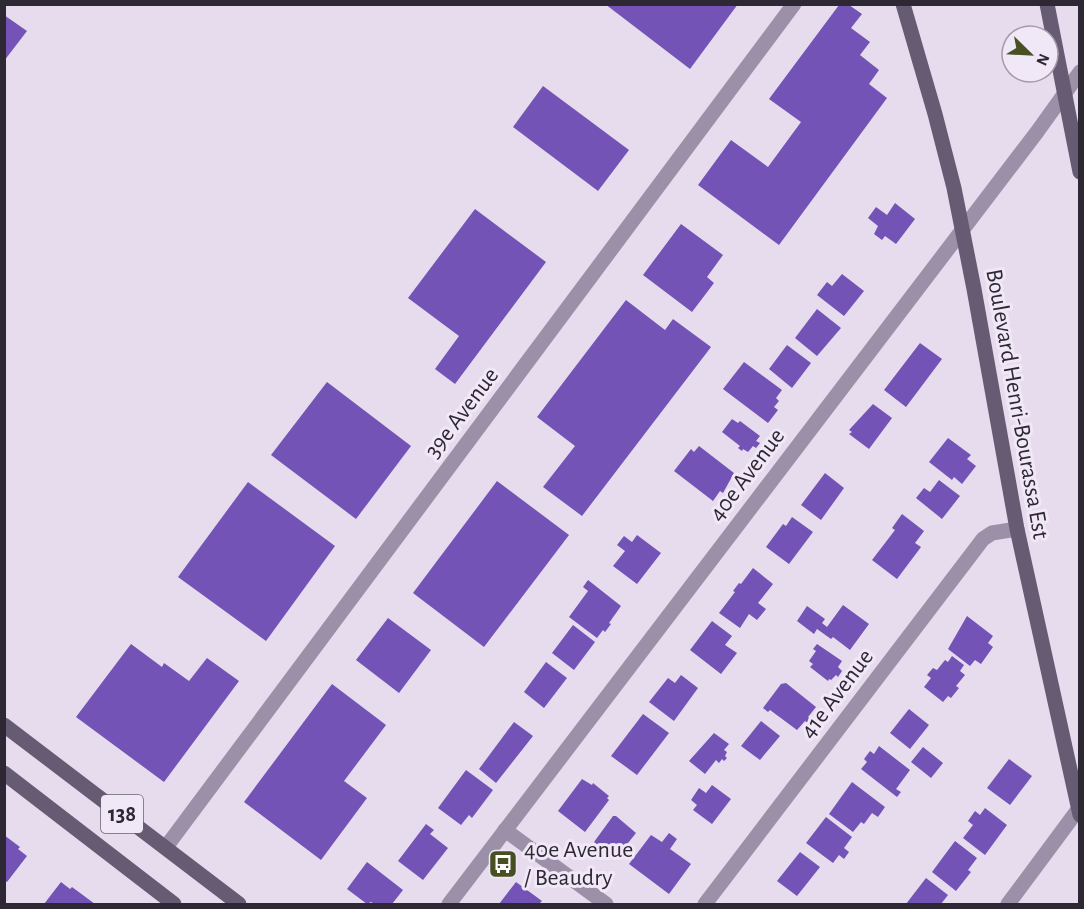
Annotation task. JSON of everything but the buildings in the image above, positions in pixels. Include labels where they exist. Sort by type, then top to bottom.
[{"type":"main road","name":"Boulevard Henri-Bourassa Est","points":[[903,4],[954,188],[1017,529],[1079,810]]},
{"type":"main road","points":[[1047,4],[1080,172]]},
{"type":"main road","name":"138","points":[[4,725],[239,904]]},
{"type":"main road","name":"138","points":[[4,773],[174,904]]},
{"type":"street","name":"39e Avenue","points":[[166,847],[794,4]]},
{"type":"street","name":"40e Avenue","points":[[449,904],[1080,72]]},
{"type":"street","name":"41e Avenue","points":[[705,904],[983,539],[992,533],[1017,529]]},
{"type":"street","points":[[1008,904],[1079,810]]},
{"type":"street","points":[[506,830],[606,904]]},
{"type":"place","name":"40e Avenue / Beaudry","points":[[503,864]]}]
